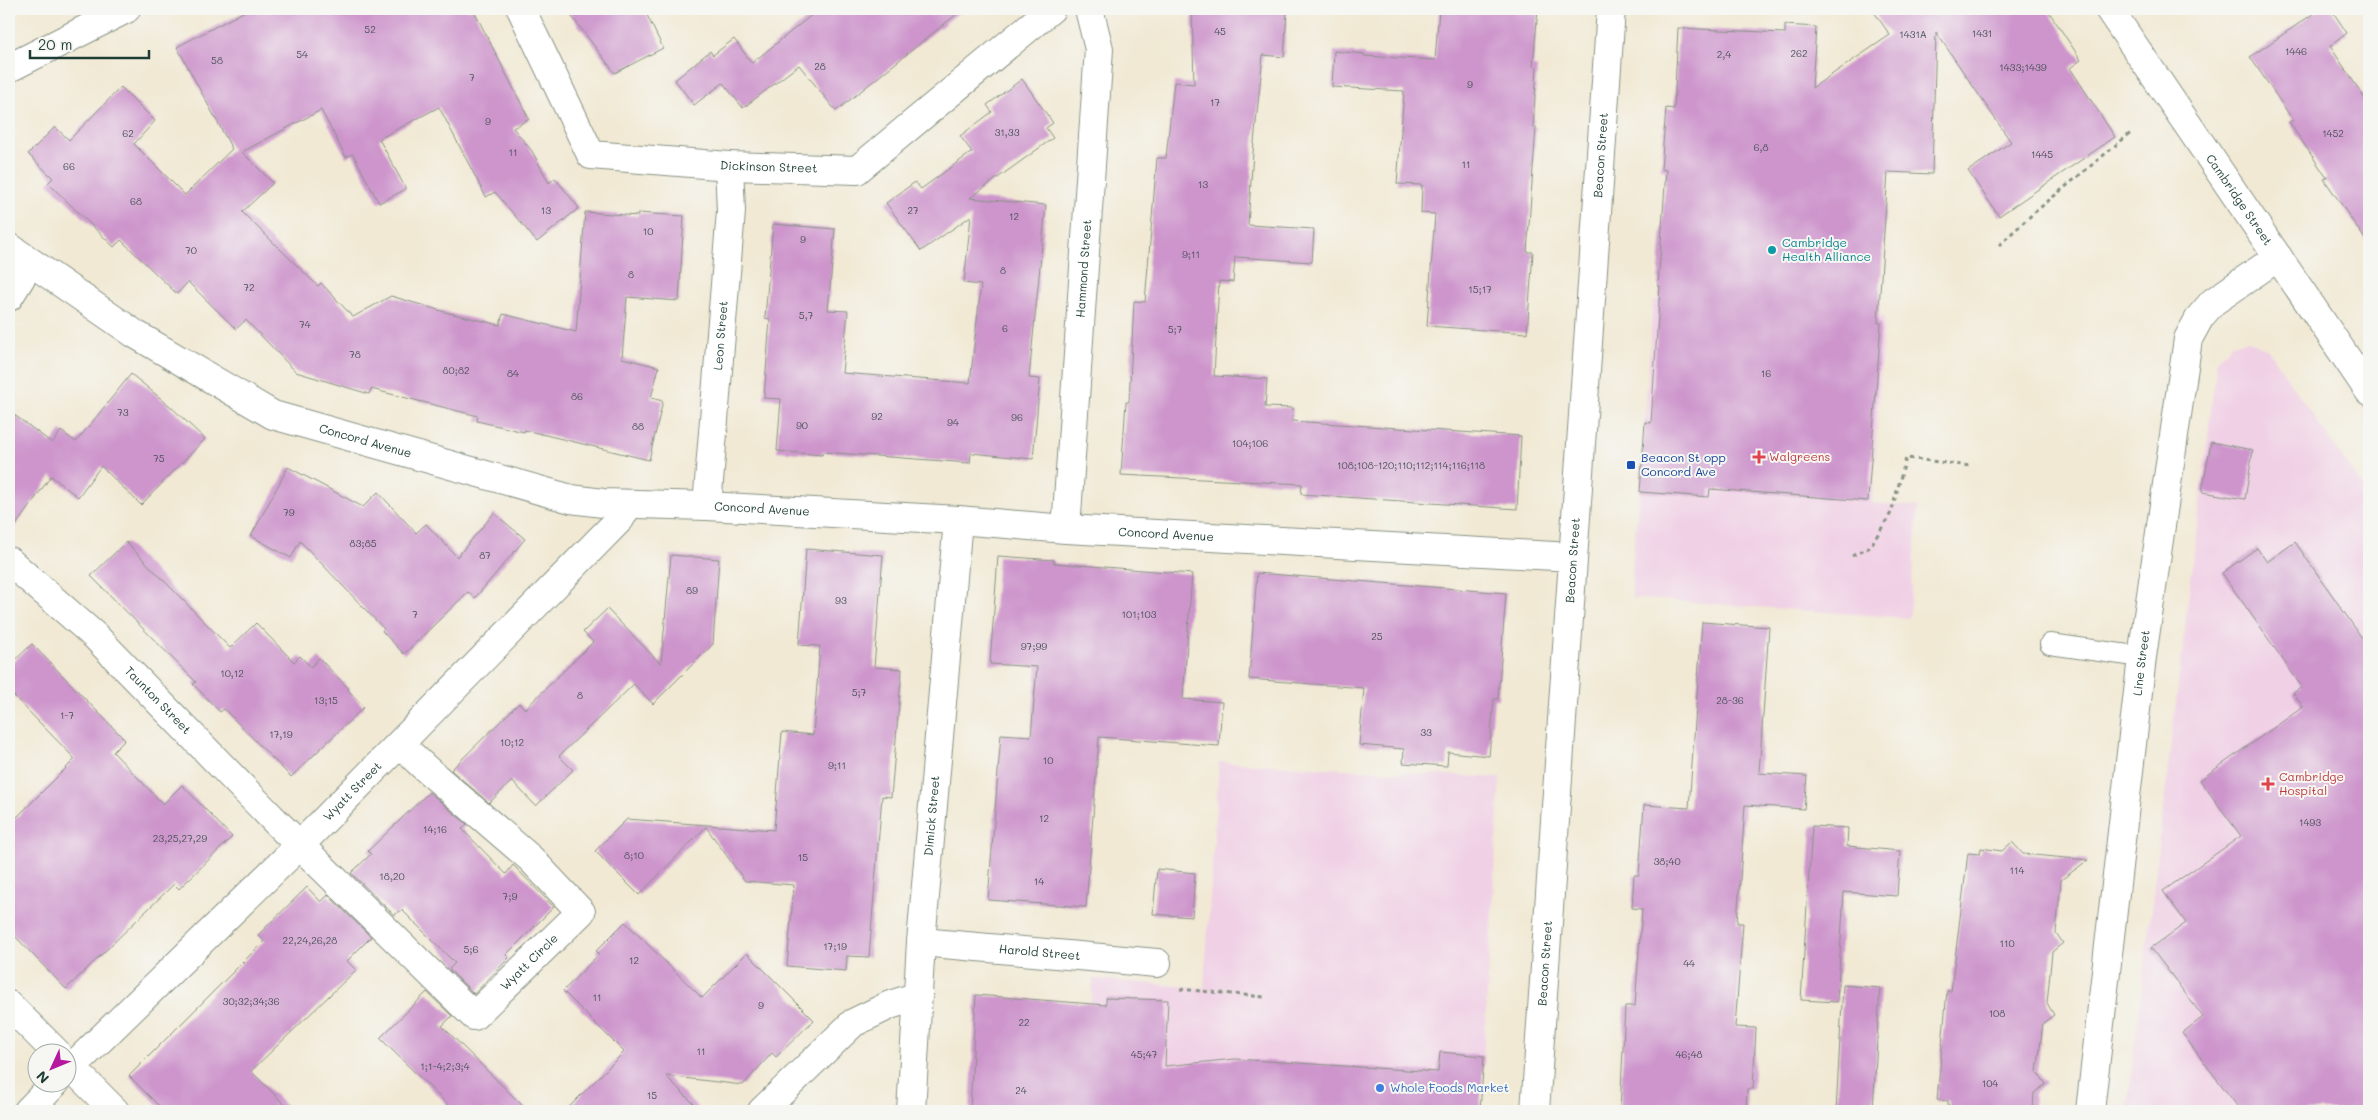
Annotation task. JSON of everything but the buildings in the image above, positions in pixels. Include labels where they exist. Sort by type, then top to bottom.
[{"type":"street","points":[[9,68],[126,9]]},
{"type":"street","name":"Dickinson Street","points":[[521,9],[591,156],[729,166],[858,170],[1051,9]]},
{"type":"street","name":"Hammond Street","points":[[1066,529],[1099,48],[1089,9]]},
{"type":"street","name":"Beacon Street","points":[[1535,1111],[1611,9]]},
{"type":"street","name":"Cambridge Street","points":[[2109,9],[2369,391]]},
{"type":"street","name":"Leon Street","points":[[707,506],[731,210],[729,166]]},
{"type":"street","points":[[9,297],[19,255]]},
{"type":"street","name":"Concord Avenue","points":[[19,255],[136,334],[273,415],[571,499],[628,504],[707,506],[958,520],[1066,529],[1573,557]]},
{"type":"street","name":"Line Street","points":[[2090,1111],[2142,656],[2188,339],[2200,317],[2213,302],[2278,257]]},
{"type":"street","name":"Wyatt Street","points":[[78,1055],[299,846],[604,535],[620,518],[628,504]]},
{"type":"street","name":"Dimick Street","points":[[911,1111],[921,942],[958,520]]},
{"type":"street","name":"Taunton Street","points":[[9,561],[95,636],[299,846]]},
{"type":"street","name":"Wyatt Circle","points":[[299,846],[474,1016],[581,912],[531,859],[400,744]]},
{"type":"street","name":"Harold Street","points":[[921,942],[1157,963]]},
{"type":"street","points":[[762,1111],[853,1023],[890,1005],[918,996]]},
{"type":"street","points":[[9,1005],[41,1042]]},
{"type":"street","points":[[78,1080],[114,1111]]},
{"type":"street","name":"Wyatt Street","points":[[28,1111],[44,1092]]},
{"type":"lane","points":[[2050,644],[2142,656]]},
{"type":"path","points":[[1999,245],[2036,211],[2133,131]]},
{"type":"path","points":[[1852,556],[1870,547],[1891,513],[1906,458],[1971,466]]},
{"type":"path","points":[[1157,963],[1156,987],[1264,997]]},
{"type":"shaded area","name":"Walgreens","points":[[1653,300],[1884,317],[1872,503],[1918,507],[1909,618],[1632,598],[1633,552],[1640,492]]},
{"type":"shaded area","name":"Cambridge Hospital","points":[[2248,340],[2267,349],[2369,497],[2369,1111],[2127,1111],[2217,360],[2232,344]]},
{"type":"shaded area","points":[[1219,762],[1500,778],[1480,1111],[1081,1111],[1093,979],[1204,988]]},
{"type":"place","name":"Cambridge Health Alliance","points":[[1772,250]]},
{"type":"place","name":"Walgreens","points":[[1759,457]]},
{"type":"place","name":"Beacon St opp Concord Ave","points":[[1631,465]]},
{"type":"place","name":"Cambridge Hospital","points":[[2268,784]]},
{"type":"place","name":"Whole Foods Market","points":[[1380,1088]]}]
